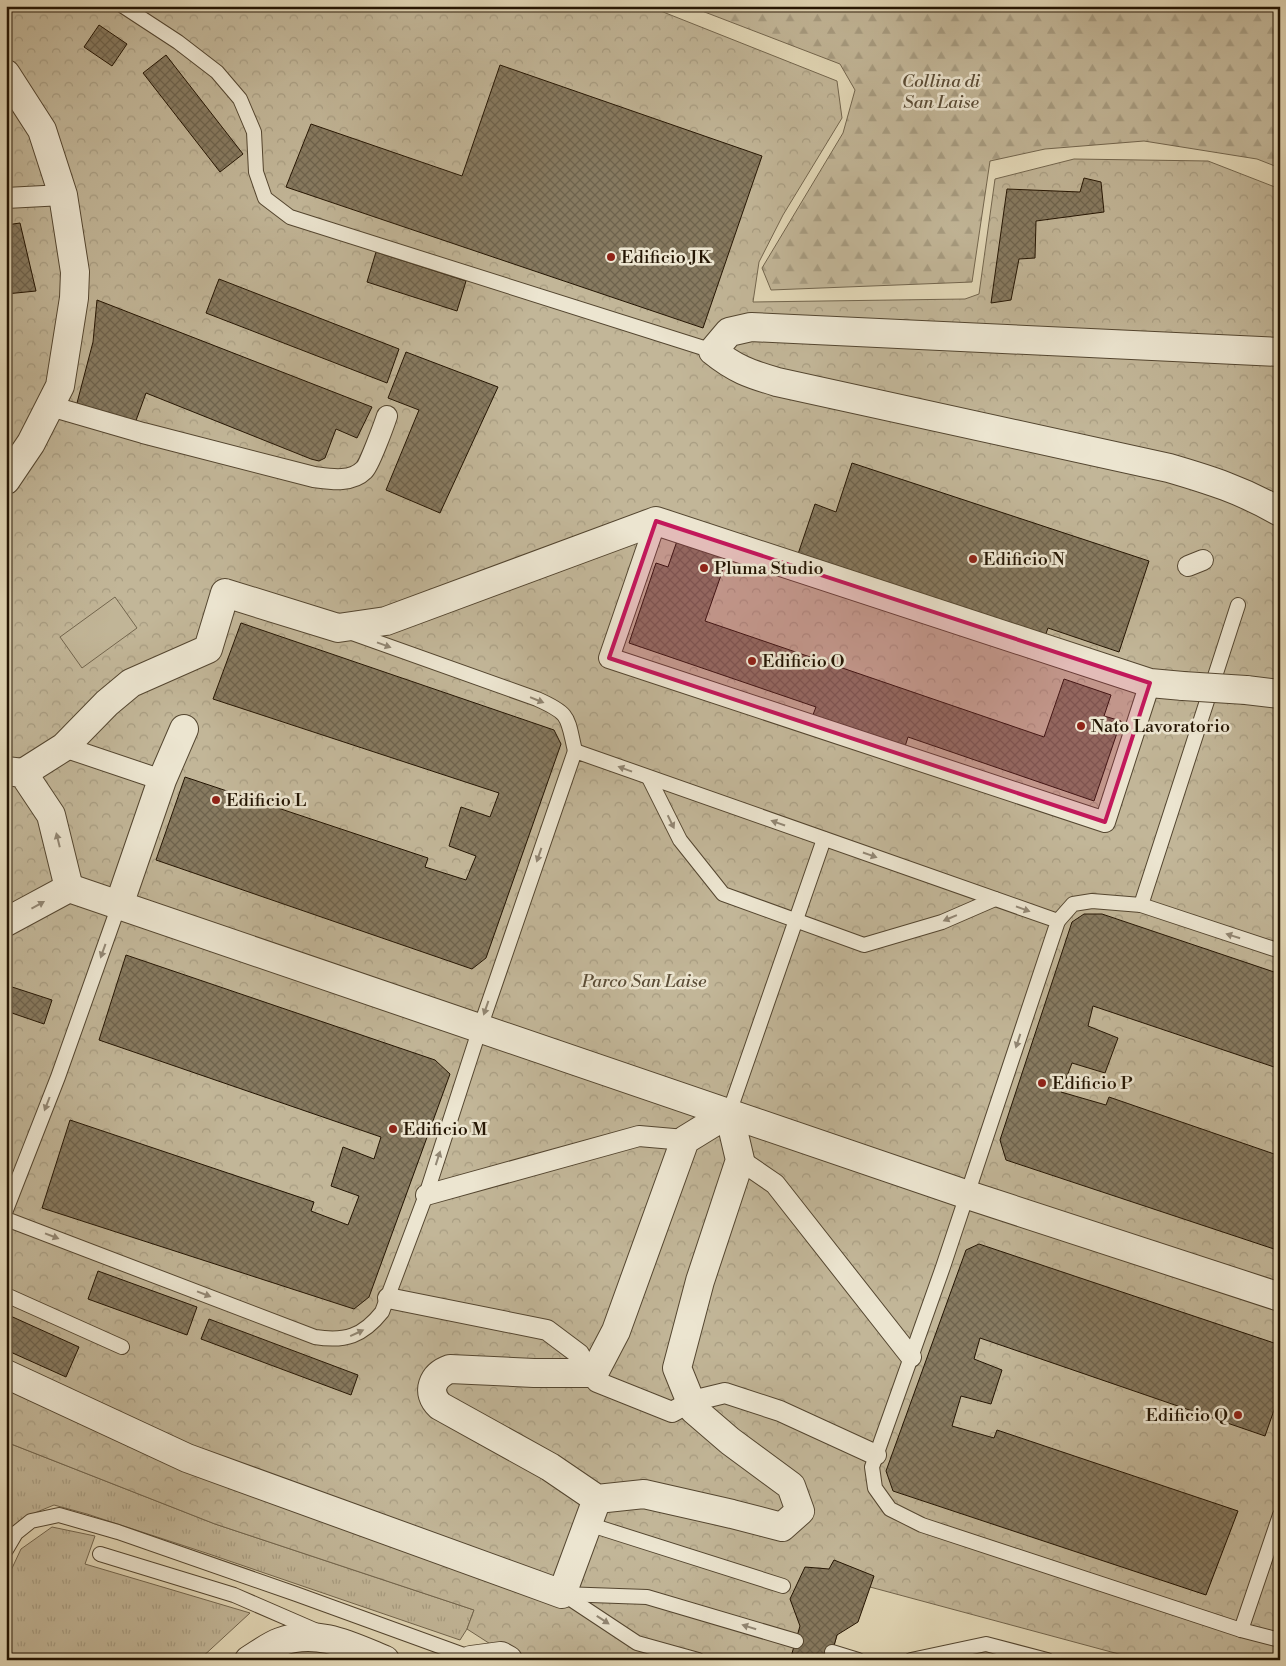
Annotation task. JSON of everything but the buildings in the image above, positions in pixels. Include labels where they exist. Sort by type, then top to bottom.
[{"type":"street","points":[[6,74],[42,130],[63,195],[75,272],[74,298],[60,386],[31,443],[6,480]]},
{"type":"street","points":[[6,198],[63,195]]},
{"type":"street","points":[[1280,352],[750,327],[729,332],[712,351],[729,365],[752,375],[1169,468],[1220,483],[1255,498],[1280,512]]},
{"type":"street","points":[[50,406],[143,433],[314,477],[334,480],[350,478],[364,470],[388,416]]},
{"type":"street","points":[[656,521],[609,658],[1105,822],[1150,683]]},
{"type":"street","points":[[69,888],[51,815],[15,772],[64,747],[107,703],[131,683],[208,650],[225,594],[338,628],[386,621],[656,521],[1150,683],[1280,694]]},
{"type":"street","points":[[119,906],[162,780],[184,728]]},
{"type":"street","points":[[64,747],[162,780]]},
{"type":"street","points":[[6,922],[69,888],[968,1195],[1280,1297]]},
{"type":"street","points":[[426,1195],[639,1136],[685,1140],[729,1113]]},
{"type":"street","points":[[592,1373],[534,1373],[450,1369],[441,1372],[434,1378],[432,1394],[434,1401],[440,1406],[550,1467],[598,1499],[644,1494],[782,1527],[800,1511],[791,1486],[730,1441],[690,1406],[677,1368],[700,1281],[740,1160],[729,1113]]},
{"type":"street","points":[[592,1373],[616,1331],[685,1140]]},
{"type":"street","points":[[740,1160],[775,1184],[911,1357]]},
{"type":"street","points":[[388,1298],[547,1330],[578,1354],[597,1382],[672,1412],[724,1393],[780,1411],[876,1455]]},
{"type":"street","points":[[6,1374],[187,1458],[562,1594],[598,1499]]},
{"type":"street","points":[[249,1660],[279,1642],[308,1636],[336,1639],[385,1660]]},
{"type":"street","points":[[471,1660],[501,1656],[508,1660]]},
{"type":"lane","points":[[123,6],[178,42],[218,72],[240,99],[254,132],[256,172],[265,198],[290,216],[712,351]]},
{"type":"lane","points":[[1142,905],[1238,605]]},
{"type":"lane","points":[[6,1219],[315,1337],[331,1340],[346,1338],[360,1333],[373,1324],[382,1312],[426,1195],[480,1028],[575,751],[567,717],[556,708],[537,699],[338,628]]},
{"type":"lane","points":[[575,751],[1058,921]]},
{"type":"lane","points":[[650,778],[680,840],[723,894],[864,945],[942,922],[995,899]]},
{"type":"lane","points":[[729,1113],[824,839]]},
{"type":"lane","points":[[1280,951],[1142,905],[1092,901],[1072,904],[1058,921],[968,1195],[872,1467],[875,1488],[890,1508],[922,1525],[1241,1630],[1280,1640]]},
{"type":"lane","points":[[6,1210],[58,1077],[119,906]]},
{"type":"lane","points":[[6,1296],[122,1346]]},
{"type":"lane","points":[[6,1550],[16,1534],[31,1521],[59,1514],[118,1532],[230,1571],[475,1659]]},
{"type":"lane","points":[[1241,1630],[1280,1515]]},
{"type":"lane","points":[[588,1524],[783,1586]]},
{"type":"lane","points":[[100,1554],[234,1594],[336,1639]]},
{"type":"lane","points":[[562,1594],[647,1597],[796,1641]]},
{"type":"lane","points":[[562,1594],[637,1642],[698,1660]]},
{"type":"lane","points":[[911,1660],[986,1644],[1047,1660]]},
{"type":"lane","points":[[832,1652],[858,1660]]},
{"type":"highlighted area","points":[[656,521],[1150,683],[1105,822],[609,658]]},
{"type":"green space","name":"Parco San Laise","points":[[6,6],[648,6],[837,81],[842,118],[783,215],[759,262],[753,302],[965,299],[979,294],[995,179],[1074,159],[1208,161],[1280,189],[1280,1660],[1141,1660],[870,1587],[837,1635],[830,1660],[535,1660],[495,1647],[467,1629],[474,1610],[215,1524],[6,1442]]},
{"type":"green space","name":"Collina di San Laise","points":[[689,6],[1280,6],[1280,168],[1257,159],[1144,141],[1045,149],[990,161],[972,282],[771,290],[762,268],[843,133],[855,90],[840,64]]},
{"type":"green space","points":[[115,597],[137,628],[82,668],[60,637]]},
{"type":"green space","points":[[11,1444],[215,1524],[474,1610],[467,1629],[460,1640],[206,1553],[54,1505],[37,1512],[11,1527],[6,1537],[6,1459]]},
{"type":"green space","points":[[52,1527],[95,1536],[85,1564],[250,1613],[199,1660],[6,1660],[6,1581],[21,1549]]},
{"type":"place","name":"Edificio JK","points":[[611,257]]},
{"type":"place","name":"Edificio N","points":[[973,559]]},
{"type":"place","name":"Pluma Studio","points":[[704,568]]},
{"type":"place","name":"Edificio O","points":[[752,661]]},
{"type":"place","name":"Nato Lavoratorio","points":[[1081,726]]},
{"type":"place","name":"Edificio L","points":[[216,800]]},
{"type":"place","name":"Edificio P","points":[[1042,1083]]},
{"type":"place","name":"Edificio M","points":[[393,1129]]},
{"type":"place","name":"Edificio Q","points":[[1238,1415]]}]
